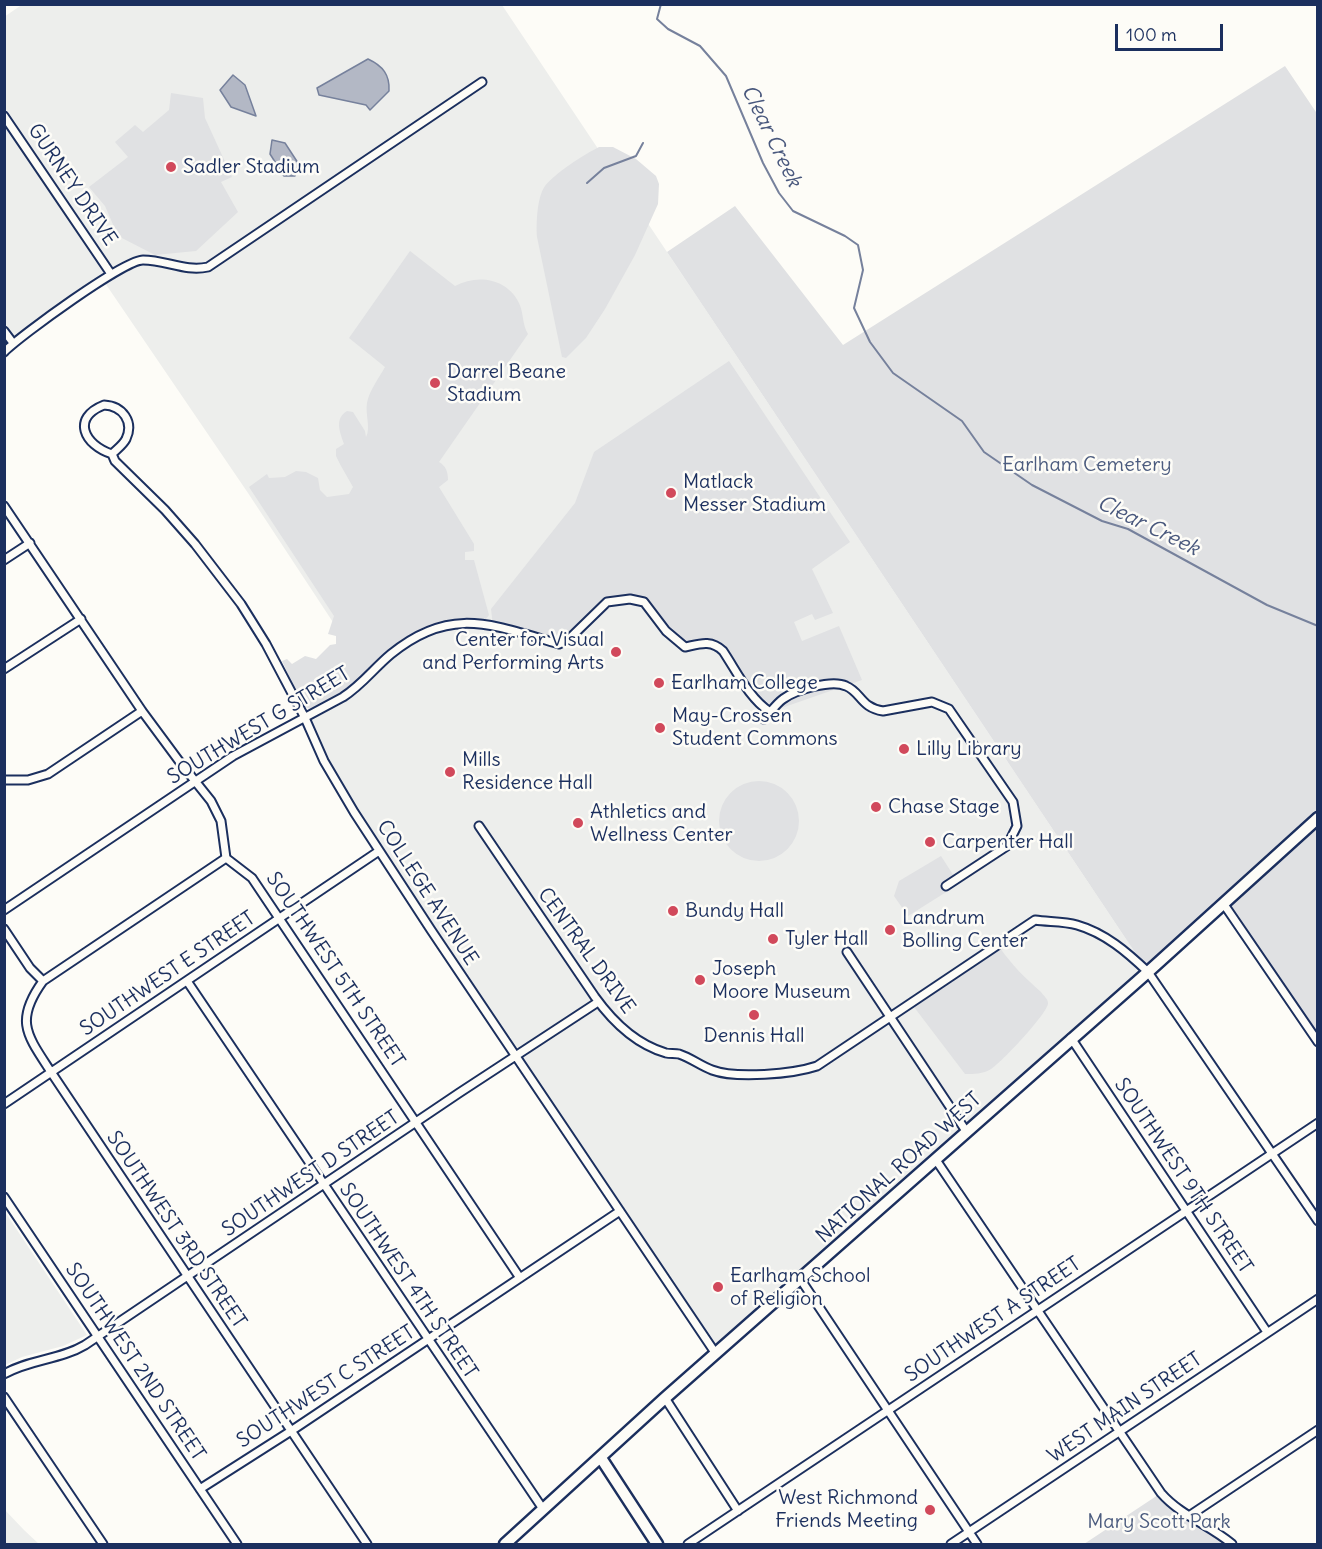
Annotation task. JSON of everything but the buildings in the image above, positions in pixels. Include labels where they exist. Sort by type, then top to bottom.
[{"type":"main road","name":"NATIONAL ROAD WEST","points":[[505,1545],[665,1398],[1148,972],[1317,818]]},
{"type":"main road","points":[[601,1458],[657,1545]]},
{"type":"street","points":[[4,352],[13,343],[111,273],[130,263],[142,260],[197,269],[208,267],[482,82]]},
{"type":"street","name":"GURNEY DRIVE","points":[[4,116],[111,273]]},
{"type":"street","points":[[4,331],[13,343]]},
{"type":"street","name":"COLLEGE AVENUE","points":[[112,454],[124,442],[129,425],[127,417],[120,410],[104,405],[87,418],[85,431],[90,442],[99,449],[112,454],[115,461],[165,510],[225,582],[266,644],[305,718],[324,761],[379,851],[716,1354]]},
{"type":"street","points":[[4,506],[142,711],[219,815],[226,858],[43,981],[30,968],[4,929]]},
{"type":"street","points":[[4,560],[30,543]]},
{"type":"street","name":"SOUTHWEST G STREET","points":[[4,910],[250,746],[355,690],[390,655],[403,646],[432,629],[452,623],[479,622],[559,644],[569,639],[607,602],[630,599],[645,602],[666,631],[685,648],[712,643],[717,645],[751,694],[770,712]]},
{"type":"street","points":[[4,669],[81,619]]},
{"type":"street","points":[[764,719],[783,698],[804,689],[834,684],[846,686],[863,702],[876,710],[883,711],[932,702],[949,709],[1013,802],[1017,826],[1006,846],[946,886]]},
{"type":"street","points":[[4,780],[28,780],[48,774],[142,711]]},
{"type":"street","name":"CENTRAL DRIVE","points":[[479,826],[598,1002],[624,1031],[666,1053],[678,1054],[713,1070],[726,1073],[777,1073],[806,1070],[817,1066],[1035,920],[1075,924],[1105,936],[1148,972],[1317,1221]]},
{"type":"street","name":"SOUTHWEST E STREET","points":[[4,1104],[379,851]]},
{"type":"street","name":"SOUTHWEST 5TH STREET","points":[[226,858],[252,878],[520,1278]]},
{"type":"street","points":[[1223,903],[1317,1042]]},
{"type":"street","points":[[848,952],[966,1131]]},
{"type":"street","name":"SOUTHWEST 3RD STREET","points":[[43,981],[28,1006],[26,1024],[32,1044],[367,1545]]},
{"type":"street","name":"SOUTHWEST 4TH STREET","points":[[187,981],[543,1509]]},
{"type":"street","name":"SOUTHWEST D STREET","points":[[4,1374],[28,1363],[72,1352],[98,1336],[598,1002]]},
{"type":"street","name":"SOUTHWEST 9TH STREET","points":[[1071,1038],[1267,1332]]},
{"type":"street","name":"SOUTHWEST A STREET","points":[[688,1545],[1317,1123]]},
{"type":"street","points":[[936,1160],[1161,1493],[1173,1505],[1232,1545]]},
{"type":"street","name":"SOUTHWEST 2ND STREET","points":[[4,1197],[237,1545]]},
{"type":"street","name":"SOUTHWEST C STREET","points":[[200,1489],[291,1431],[620,1211]]},
{"type":"street","points":[[801,1280],[977,1545]]},
{"type":"street","name":"WEST MAIN STREET","points":[[951,1545],[1317,1299]]},
{"type":"street","points":[[4,1397],[103,1545]]},
{"type":"street","points":[[665,1398],[738,1511]]},
{"type":"street","points":[[1190,1516],[1317,1430]]},
{"type":"shaded area","name":"Earlham College","points":[[23,4],[502,5],[1148,972],[716,1354],[354,812],[305,718],[369,677],[248,493],[105,283],[13,343],[5,331],[4,17]]},
{"type":"shaded area","points":[[368,59],[385,72],[389,85],[389,91],[370,110],[366,105],[319,95],[317,88]]},
{"type":"shaded area","points":[[233,75],[245,85],[256,116],[231,107],[220,90]]},
{"type":"shaded area","points":[[272,140],[285,143],[300,166],[295,176],[284,176],[270,154]]},
{"type":"shaded area","points":[[5,1212],[87,1335],[63,1346],[22,1357],[5,1365]]},
{"type":"shaded area","points":[[4,1509],[24,1530],[39,1544],[5,1544]]},
{"type":"green space","name":"Earlham Cemetery","points":[[1285,66],[1318,115],[1317,1042],[1223,904],[1148,972],[667,252],[735,206],[843,345]]},
{"type":"green space","name":"Sadler Stadium","points":[[171,93],[203,98],[205,118],[232,177],[221,182],[238,212],[196,251],[155,255],[118,236],[105,206],[89,187],[128,157],[115,142],[135,125],[143,132],[169,110]]},
{"type":"green space","points":[[599,147],[613,147],[636,159],[656,176],[659,184],[658,204],[635,255],[605,309],[586,338],[566,358],[562,357],[537,237],[539,204],[542,191],[556,175]]},
{"type":"green space","points":[[410,251],[455,286],[473,280],[482,280],[499,283],[507,288],[519,303],[528,334],[439,462],[448,474],[448,480],[439,487],[474,544],[474,551],[465,552],[465,560],[474,560],[489,615],[485,620],[446,621],[409,636],[342,694],[310,709],[303,706],[282,661],[287,659],[292,664],[305,656],[316,659],[330,645],[336,644],[336,636],[328,634],[334,616],[249,487],[267,474],[269,478],[285,477],[296,471],[306,472],[318,478],[320,490],[327,497],[349,494],[353,487],[336,456],[336,449],[344,444],[340,430],[340,418],[347,411],[353,412],[365,431],[366,437],[368,398],[385,367],[349,338]]},
{"type":"green space","points":[[729,361],[850,542],[812,569],[833,613],[815,620],[812,614],[794,622],[802,641],[839,626],[862,680],[770,712],[762,707],[717,645],[685,647],[644,602],[607,602],[559,644],[493,626],[491,609],[575,503],[594,452]]},
{"type":"green space","points":[[759,781],[774,784],[787,793],[796,806],[799,821],[796,836],[787,849],[774,858],[759,861],[744,858],[731,849],[722,836],[719,821],[722,806],[731,793],[744,784]]},
{"type":"green space","points":[[941,856],[959,884],[908,916],[894,896],[899,881]]},
{"type":"green space","points":[[1000,948],[1041,992],[1048,1003],[1033,1027],[996,1065],[985,1072],[965,1074],[914,1007]]},
{"type":"green space","name":"Mary Scott Park","points":[[1161,1493],[1232,1544],[1084,1544]]},
{"type":"waterway","name":"Clear Creek","points":[[661,4],[657,19],[668,29],[700,46],[726,76],[763,163],[779,193],[793,211],[845,236],[858,245],[863,270],[854,308],[870,342],[893,373],[962,421],[984,452],[1032,485],[1102,521],[1128,529],[1267,605],[1318,626]]},
{"type":"waterway","points":[[587,183],[604,168],[636,156],[643,143]]},
{"type":"place","name":"Sadler Stadium","points":[[171,167]]},
{"type":"place","name":"Darrel Beane Stadium","points":[[435,383]]},
{"type":"place","name":"Matlack Messer Stadium","points":[[671,493]]},
{"type":"place","name":"Center for Visual and Performing Arts","points":[[616,652]]},
{"type":"place","name":"Earlham College","points":[[659,683]]},
{"type":"place","name":"May-Crossen Student Commons","points":[[660,728]]},
{"type":"place","name":"Lilly Library","points":[[904,749]]},
{"type":"place","name":"Mills Residence Hall","points":[[450,772]]},
{"type":"place","name":"Chase Stage","points":[[876,807]]},
{"type":"place","name":"Athletics and Wellness Center","points":[[578,823]]},
{"type":"place","name":"Carpenter Hall","points":[[930,842]]},
{"type":"place","name":"Bundy Hall","points":[[673,911]]},
{"type":"place","name":"Landrum Bolling Center","points":[[890,930]]},
{"type":"place","name":"Tyler Hall","points":[[773,939]]},
{"type":"place","name":"Joseph Moore Museum","points":[[700,980]]},
{"type":"place","name":"Dennis Hall","points":[[754,1015]]},
{"type":"place","name":"Earlham School of Religion","points":[[718,1287]]},
{"type":"place","name":"West Richmond Friends Meeting","points":[[930,1510]]}]
